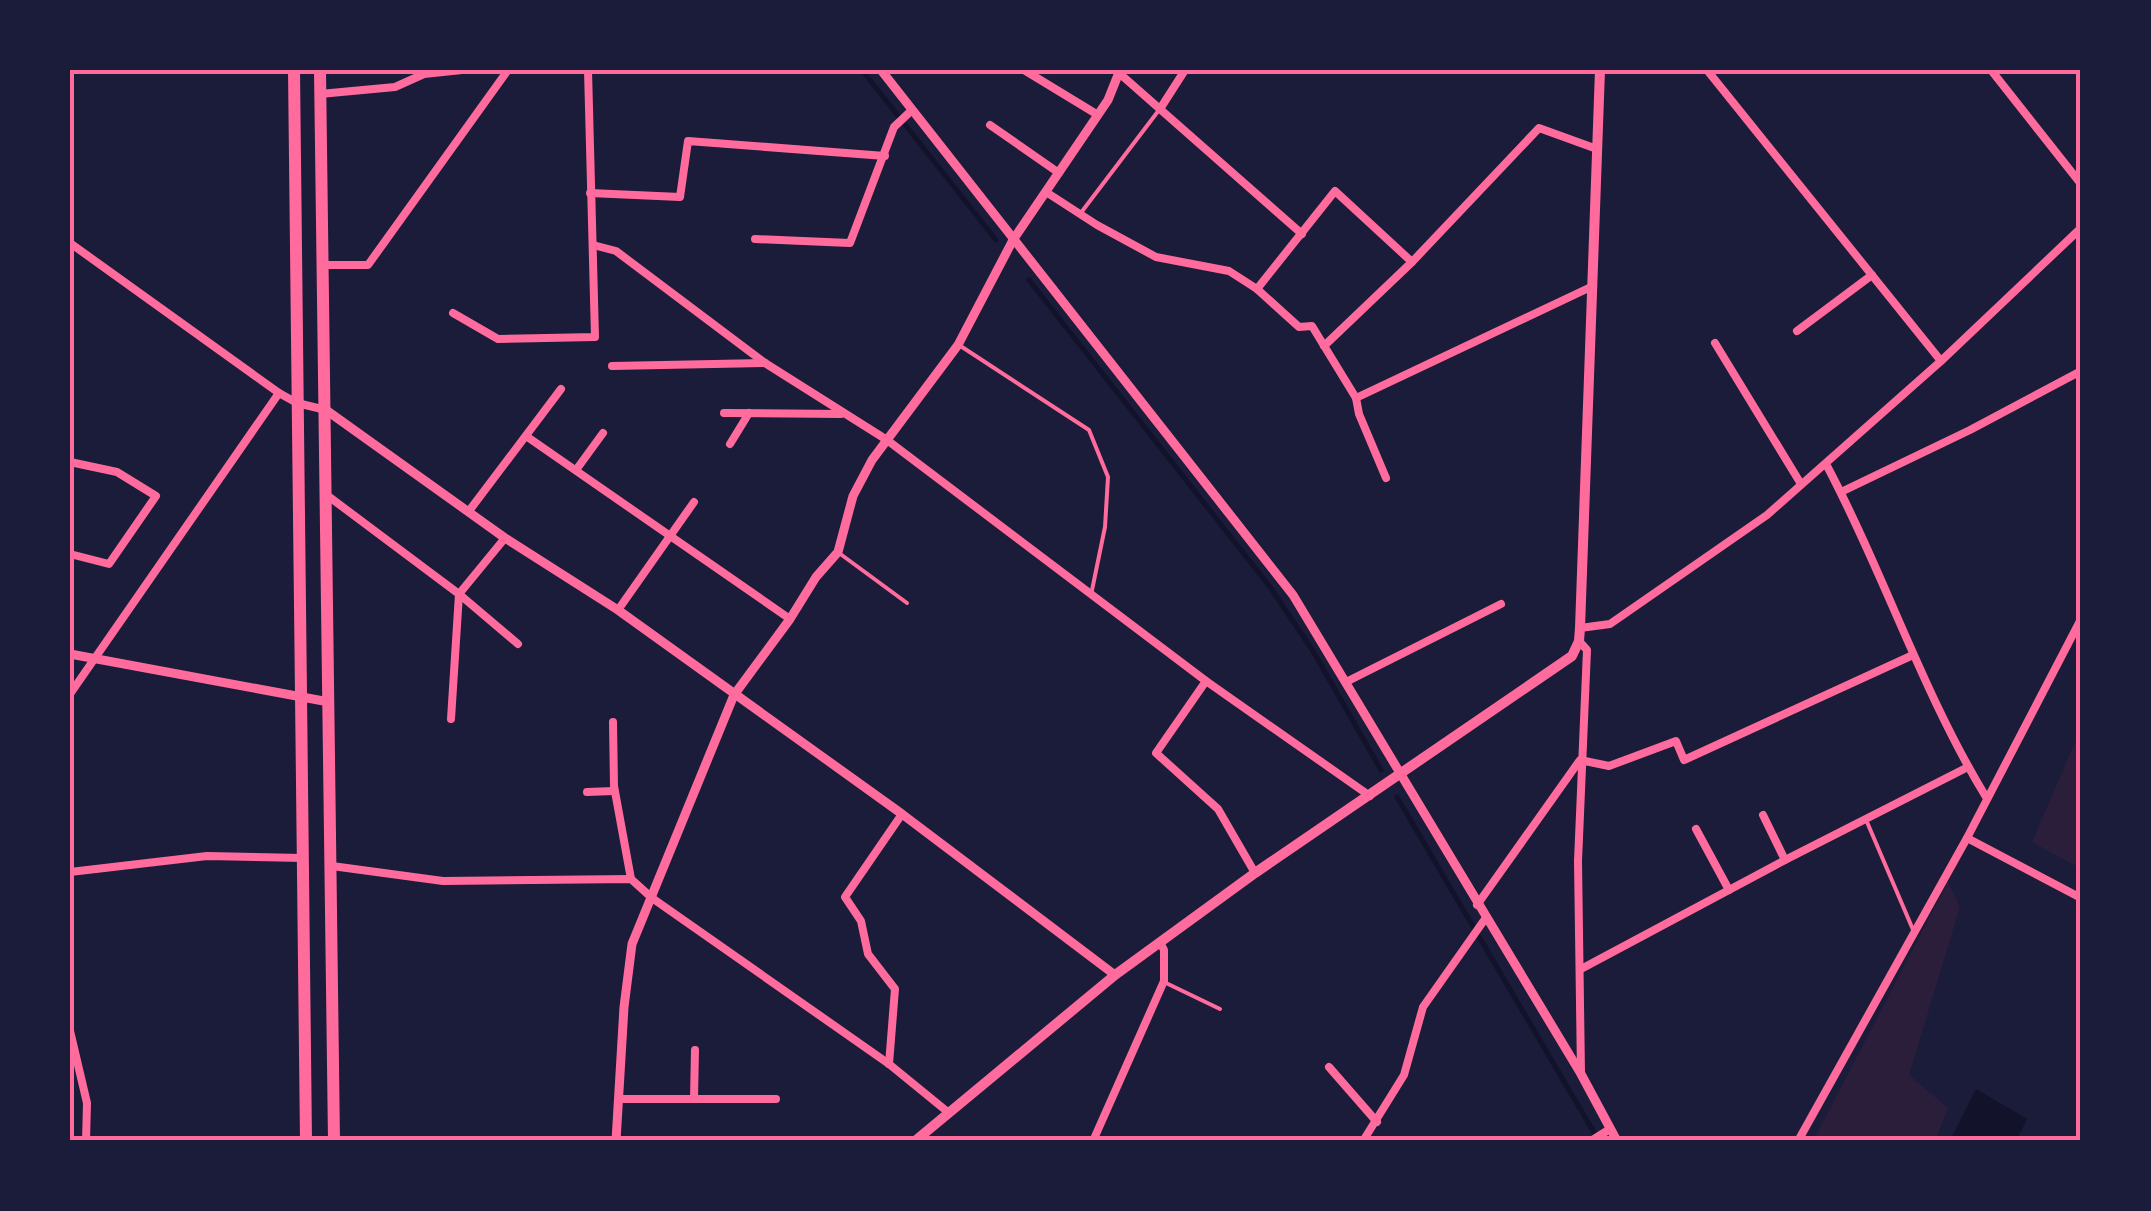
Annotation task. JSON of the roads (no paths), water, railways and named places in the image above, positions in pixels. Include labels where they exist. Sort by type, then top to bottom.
[{"type":"highway","points":[[294,70],[306,1141]]},
{"type":"highway","points":[[320,70],[334,1141]]},
{"type":"main road","points":[[920,1139],[1114,975],[1255,873],[1572,656],[1580,634],[1600,70]]},
{"type":"street","points":[[320,94],[396,87],[424,74],[462,70]]},
{"type":"street","points":[[323,265],[368,265],[508,70]]},
{"type":"street","points":[[453,313],[498,340],[595,337],[588,70]]},
{"type":"street","points":[[882,70],[910,112],[1293,596],[1484,921],[1581,1074],[1607,1131],[1617,1141]]},
{"type":"street","points":[[1024,70],[1098,115]]},
{"type":"street","points":[[1160,109],[1185,70]]},
{"type":"street","points":[[1707,70],[1941,360]]},
{"type":"street","points":[[1991,70],[2081,184]]},
{"type":"street","points":[[616,1141],[632,944],[734,695],[816,577],[838,552],[853,496],[887,440],[958,345],[1013,240],[1098,115],[1120,71],[1302,234]]},
{"type":"street","points":[[754,239],[850,243],[895,126],[910,112]]},
{"type":"street","points":[[990,125],[1059,173]]},
{"type":"street","points":[[1324,346],[1412,262],[1539,128],[1597,149]]},
{"type":"street","points":[[590,193],[680,197],[688,141],[885,156]]},
{"type":"street","points":[[1046,192],[1156,257],[1229,272],[1256,289],[1298,326],[1312,326],[1356,398],[1386,478]]},
{"type":"street","points":[[1256,289],[1335,192],[1412,262]]},
{"type":"street","points":[[1581,1074],[1578,862],[1587,650],[1580,634],[1610,624],[1767,514],[1941,360],[2081,228]]},
{"type":"street","points":[[70,243],[279,394],[326,410],[504,538],[618,610],[902,814],[1114,975]]},
{"type":"street","points":[[593,245],[616,251],[765,363],[887,440],[1206,681],[1370,796]]},
{"type":"street","points":[[1796,331],[1872,275]]},
{"type":"street","points":[[1356,398],[1593,286]]},
{"type":"street","points":[[1715,343],[1801,484]]},
{"type":"street","points":[[612,366],[765,363]]},
{"type":"street","points":[[1840,492],[1970,430],[2081,370]]},
{"type":"street","points":[[469,511],[560,389]]},
{"type":"street","points":[[70,694],[279,394]]},
{"type":"street","points":[[724,413],[841,414]]},
{"type":"street","points":[[730,444],[750,413]]},
{"type":"street","points":[[576,470],[603,433]]},
{"type":"street","points":[[526,436],[790,619]]},
{"type":"street","points":[[70,462],[117,472],[156,496],[109,564],[70,554]]},
{"type":"street","points":[[1826,464],[1913,654],[1986,798]]},
{"type":"street","points":[[328,496],[459,594],[518,644]]},
{"type":"street","points":[[618,610],[694,502]]},
{"type":"street","points":[[451,719],[459,594],[504,538]]},
{"type":"street","points":[[1346,682],[1502,604]]},
{"type":"street","points":[[1798,1141],[1967,838],[2081,619]]},
{"type":"street","points":[[70,654],[329,702]]},
{"type":"street","points":[[1580,760],[1608,766],[1676,741],[1684,760],[1913,654]]},
{"type":"street","points":[[1206,681],[1156,752],[1218,809],[1255,873]]},
{"type":"street","points":[[613,722],[614,791],[631,879],[652,898],[889,1064],[948,1113]]},
{"type":"street","points":[[1478,905],[1580,760]]},
{"type":"street","points":[[1582,970],[1785,860],[1968,768]]},
{"type":"street","points":[[587,792],[614,791]]},
{"type":"street","points":[[889,1064],[895,988],[868,954],[861,921],[845,896],[902,814]]},
{"type":"street","points":[[1762,816],[1785,860]]},
{"type":"street","points":[[1696,829],[1729,890]]},
{"type":"street","points":[[1967,838],[2081,898]]},
{"type":"street","points":[[70,872],[207,856],[303,858]]},
{"type":"street","points":[[332,866],[444,882],[631,879]]},
{"type":"street","points":[[1363,1141],[1404,1075],[1423,1008],[1484,921]]},
{"type":"street","points":[[1092,1141],[1164,982],[1164,950],[1160,942]]},
{"type":"street","points":[[70,1031],[86,1103],[86,1141]]},
{"type":"street","points":[[694,1099],[695,1050]]},
{"type":"street","points":[[1330,1066],[1377,1122]]},
{"type":"street","points":[[619,1099],[776,1099]]},
{"type":"street","points":[[1591,1141],[1607,1131]]},
{"type":"lane","points":[[1080,214],[1160,109]]},
{"type":"lane","points":[[958,345],[1089,430],[1108,477],[1105,527],[1092,595]]},
{"type":"lane","points":[[838,552],[907,603]]},
{"type":"lane","points":[[1866,819],[1914,932]]},
{"type":"lane","points":[[1164,982],[1220,1009]]},
{"type":"waterway","points":[[862,70],[996,240]]},
{"type":"waterway","points":[[1029,280],[1270,587],[1313,651],[1381,770]]},
{"type":"waterway","points":[[1397,797],[1599,1141]]}]
